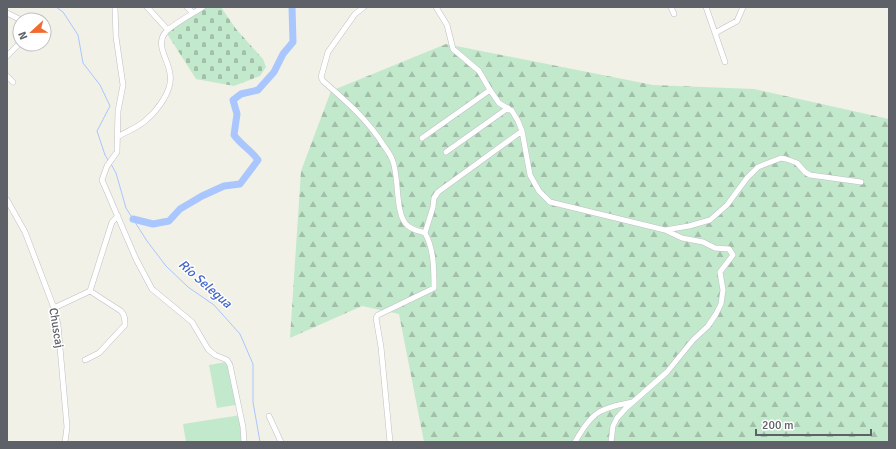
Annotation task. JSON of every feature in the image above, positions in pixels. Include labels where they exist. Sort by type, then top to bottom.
[{"type":"street","points":[[115,7],[116,37],[122,85],[118,111],[117,152],[109,164],[102,180],[136,259],[152,289],[192,322],[208,349],[215,355],[227,360],[230,364],[243,428],[244,442]]},
{"type":"street","points":[[147,7],[168,30]]},
{"type":"street","points":[[187,7],[193,14]]},
{"type":"street","points":[[118,136],[145,121],[152,114],[169,90],[170,72],[161,47],[161,41],[164,33],[203,7]]},
{"type":"street","points":[[364,7],[355,14],[328,52],[321,76],[324,81],[349,103],[376,132],[392,159],[398,185],[399,212],[407,226],[416,231],[425,233]]},
{"type":"street","points":[[436,7],[447,25],[454,49],[480,71],[499,103],[512,111],[522,131],[530,175],[539,191],[550,202],[665,230],[682,238],[703,242],[715,248],[729,249],[732,255],[720,272],[723,290],[721,304],[708,326],[693,340],[668,372],[626,408],[617,418],[613,426],[611,442]]},
{"type":"street","points":[[671,7],[674,14]]},
{"type":"street","points":[[706,7],[725,62]]},
{"type":"street","points":[[715,33],[737,21],[743,7]]},
{"type":"street","points":[[7,76],[13,82]]},
{"type":"street","points":[[422,138],[490,90]]},
{"type":"street","points":[[446,152],[508,108]]},
{"type":"street","points":[[390,442],[381,347],[376,318],[378,315],[434,288],[432,258],[429,240],[425,233],[433,207],[434,198],[438,192],[522,131]]},
{"type":"street","points":[[665,230],[689,226],[710,220],[727,205],[747,178],[758,167],[781,158],[797,163],[810,175],[861,182]]},
{"type":"street","name":"Chuscaj","points":[[7,200],[25,232],[54,308],[58,325],[62,385],[66,413],[67,427],[65,442]]},
{"type":"street","points":[[54,308],[90,291],[112,222],[118,216]]},
{"type":"street","points":[[85,360],[99,353],[125,325],[124,316],[121,311],[90,291]]},
{"type":"street","points":[[575,442],[586,422],[596,413],[607,407],[634,402]]},
{"type":"street","points":[[269,416],[281,442]]},
{"type":"green space","points":[[205,7],[221,7],[236,29],[263,59],[266,67],[260,76],[234,86],[196,79],[166,32]]},
{"type":"green space","points":[[446,44],[653,85],[754,89],[889,119],[889,442],[424,442],[399,314],[362,306],[290,338],[301,171],[331,91]]},
{"type":"green space","points":[[232,361],[241,404],[217,408],[209,365]]},
{"type":"green space","points":[[241,415],[245,442],[186,442],[183,424]]},
{"type":"waterway","name":"Río Selegua","points":[[56,7],[63,12],[78,35],[83,63],[100,85],[110,106],[97,131],[108,160]]},
{"type":"waterway","name":"Río Selegua","points":[[133,219],[153,224],[169,221],[180,209],[202,196],[224,186],[240,184],[258,160],[234,135],[237,114],[233,100],[241,94],[258,90],[274,72],[283,54],[293,42],[292,7]]},
{"type":"waterway","name":"Río Selegua","points":[[111,164],[116,173],[126,208],[147,241],[166,266],[188,287],[214,305],[240,334],[253,364],[253,402],[260,442]]}]
